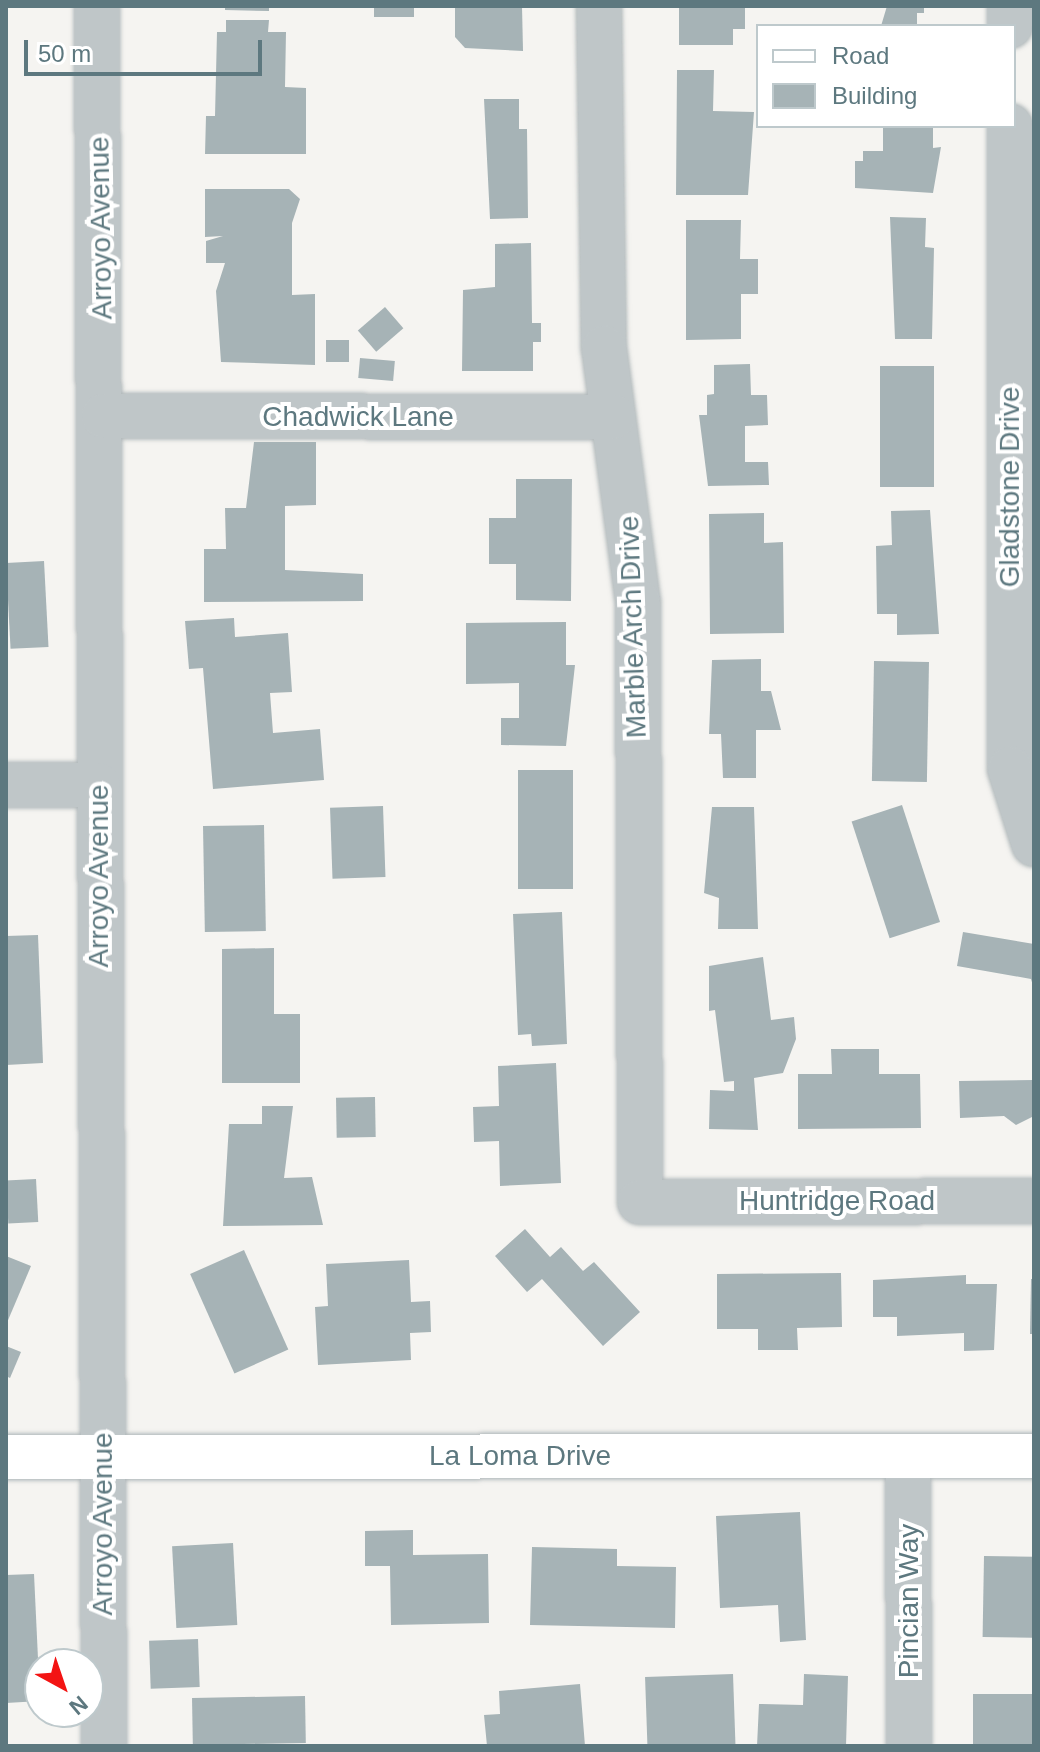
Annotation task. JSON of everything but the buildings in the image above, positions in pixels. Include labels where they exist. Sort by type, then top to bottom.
[{"type":"main road","name":"La Loma Drive","points":[[6,1457],[1034,1456]]},
{"type":"street","name":"Arroyo Avenue","points":[[97,6],[104,416],[98,785],[104,1746]]},
{"type":"street","name":"Marble Arch Drive","points":[[599,6],[604,334],[638,602],[640,1202]]},
{"type":"street","name":"Gladstone Drive","points":[[1010,128],[1010,769],[1033,844]]},
{"type":"street","name":"Chadwick Lane","points":[[104,416],[613,417]]},
{"type":"street","points":[[6,785],[98,785]]},
{"type":"street","name":"Huntridge Road","points":[[640,1202],[1034,1201]]},
{"type":"street","name":"Pincian Way","points":[[908,1456],[909,1746]]}]
